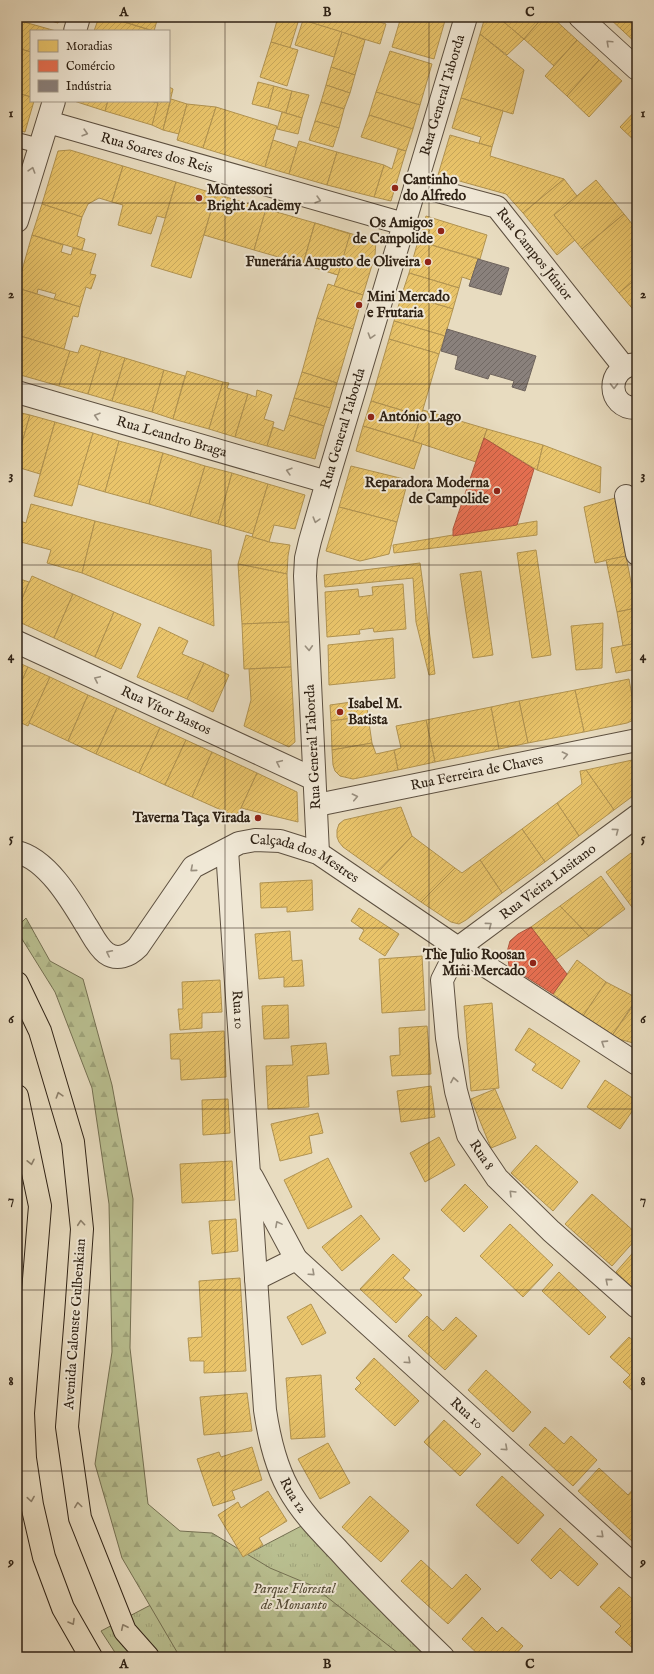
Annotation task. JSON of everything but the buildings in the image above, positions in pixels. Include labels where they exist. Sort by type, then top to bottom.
[{"type":"main road","name":"Avenida Calouste Gulbenkian","points":[[17,984],[40,1031],[73,1142],[82,1229],[67,1427],[80,1518],[125,1631],[148,1657]]},
{"type":"main road","points":[[17,1096],[40,1206],[23,1413],[25,1458],[32,1504],[44,1557],[63,1608],[91,1657]]},
{"type":"main road","points":[[17,1350],[32,1308]]},
{"type":"street","points":[[75,30],[79,17]]},
{"type":"street","name":"Rua General Taborda","points":[[318,853],[317,805],[314,779],[305,576],[306,558],[327,482],[466,17]]},
{"type":"street","points":[[580,17],[637,69]]},
{"type":"street","points":[[17,221],[54,102]]},
{"type":"street","name":"Rua Soares dos Reis","points":[[48,122],[404,224]]},
{"type":"street","name":"Rua Campos Júnior","points":[[415,185],[497,207],[630,365]]},
{"type":"street","points":[[630,365],[618,372],[614,378],[614,392],[621,404],[628,407],[637,408]]},
{"type":"street","name":"Rua Leandro Braga","points":[[17,392],[327,482]]},
{"type":"street","points":[[626,496],[636,547]]},
{"type":"street","name":"Rua Vítor Bastos","points":[[17,642],[314,779]]},
{"type":"street","name":"Rua Ferreira de Chaves","points":[[317,805],[637,740]]},
{"type":"street","name":"Rua Vieira Lusitano","points":[[458,948],[637,816]]},
{"type":"street","name":"Calçada dos Mestres","points":[[17,852],[29,856],[39,862],[47,870],[75,906],[99,946],[107,954],[118,957],[129,955],[138,948],[193,867],[246,841],[270,840],[290,843],[318,853],[458,948],[637,1064]]},
{"type":"street","name":"Rua 10","points":[[227,850],[256,1279]]},
{"type":"street","name":"Rua 8","points":[[458,948],[442,980],[447,1038],[456,1091],[468,1135],[497,1178],[551,1231],[637,1307]]},
{"type":"street","name":"Rua 10","points":[[249,1169],[296,1259],[637,1568]]},
{"type":"street","points":[[256,1279],[296,1259]]},
{"type":"street","name":"Rua 12","points":[[256,1279],[264,1410],[276,1462],[287,1487],[301,1510],[363,1578],[443,1657]]},
{"type":"lane","points":[[17,140],[40,146]]},
{"type":"green space","points":[[26,918],[50,961],[83,979],[112,1085],[133,1199],[130,1348],[148,1504],[180,1531],[212,1533],[270,1568],[313,1586],[403,1657],[182,1657],[177,1652],[122,1558],[95,1464],[112,1352],[109,1204],[92,1088],[55,992],[17,931],[17,927]]},
{"type":"green space","name":"Parque Florestal de Monsanto","points":[[307,1523],[445,1657],[118,1657],[101,1631]]},
{"type":"place","name":"Cantinho do Alfredo","points":[[395,188]]},
{"type":"place","name":"Montessori Bright Academy","points":[[199,198]]},
{"type":"place","name":"Os Amigos de Campolide","points":[[441,231]]},
{"type":"place","name":"Funerária Augusto de Oliveira","points":[[428,262]]},
{"type":"place","name":"Mini Mercado e Frutaria","points":[[359,305]]},
{"type":"place","name":"António Lago","points":[[371,417]]},
{"type":"place","name":"Reparadora Moderna de Campolide","points":[[497,491]]},
{"type":"place","name":"Isabel M. Batista","points":[[340,712]]},
{"type":"place","name":"Taverna Taça Virada","points":[[258,818]]},
{"type":"place","name":"The Julio Roosan Mini Mercado","points":[[533,963]]}]
